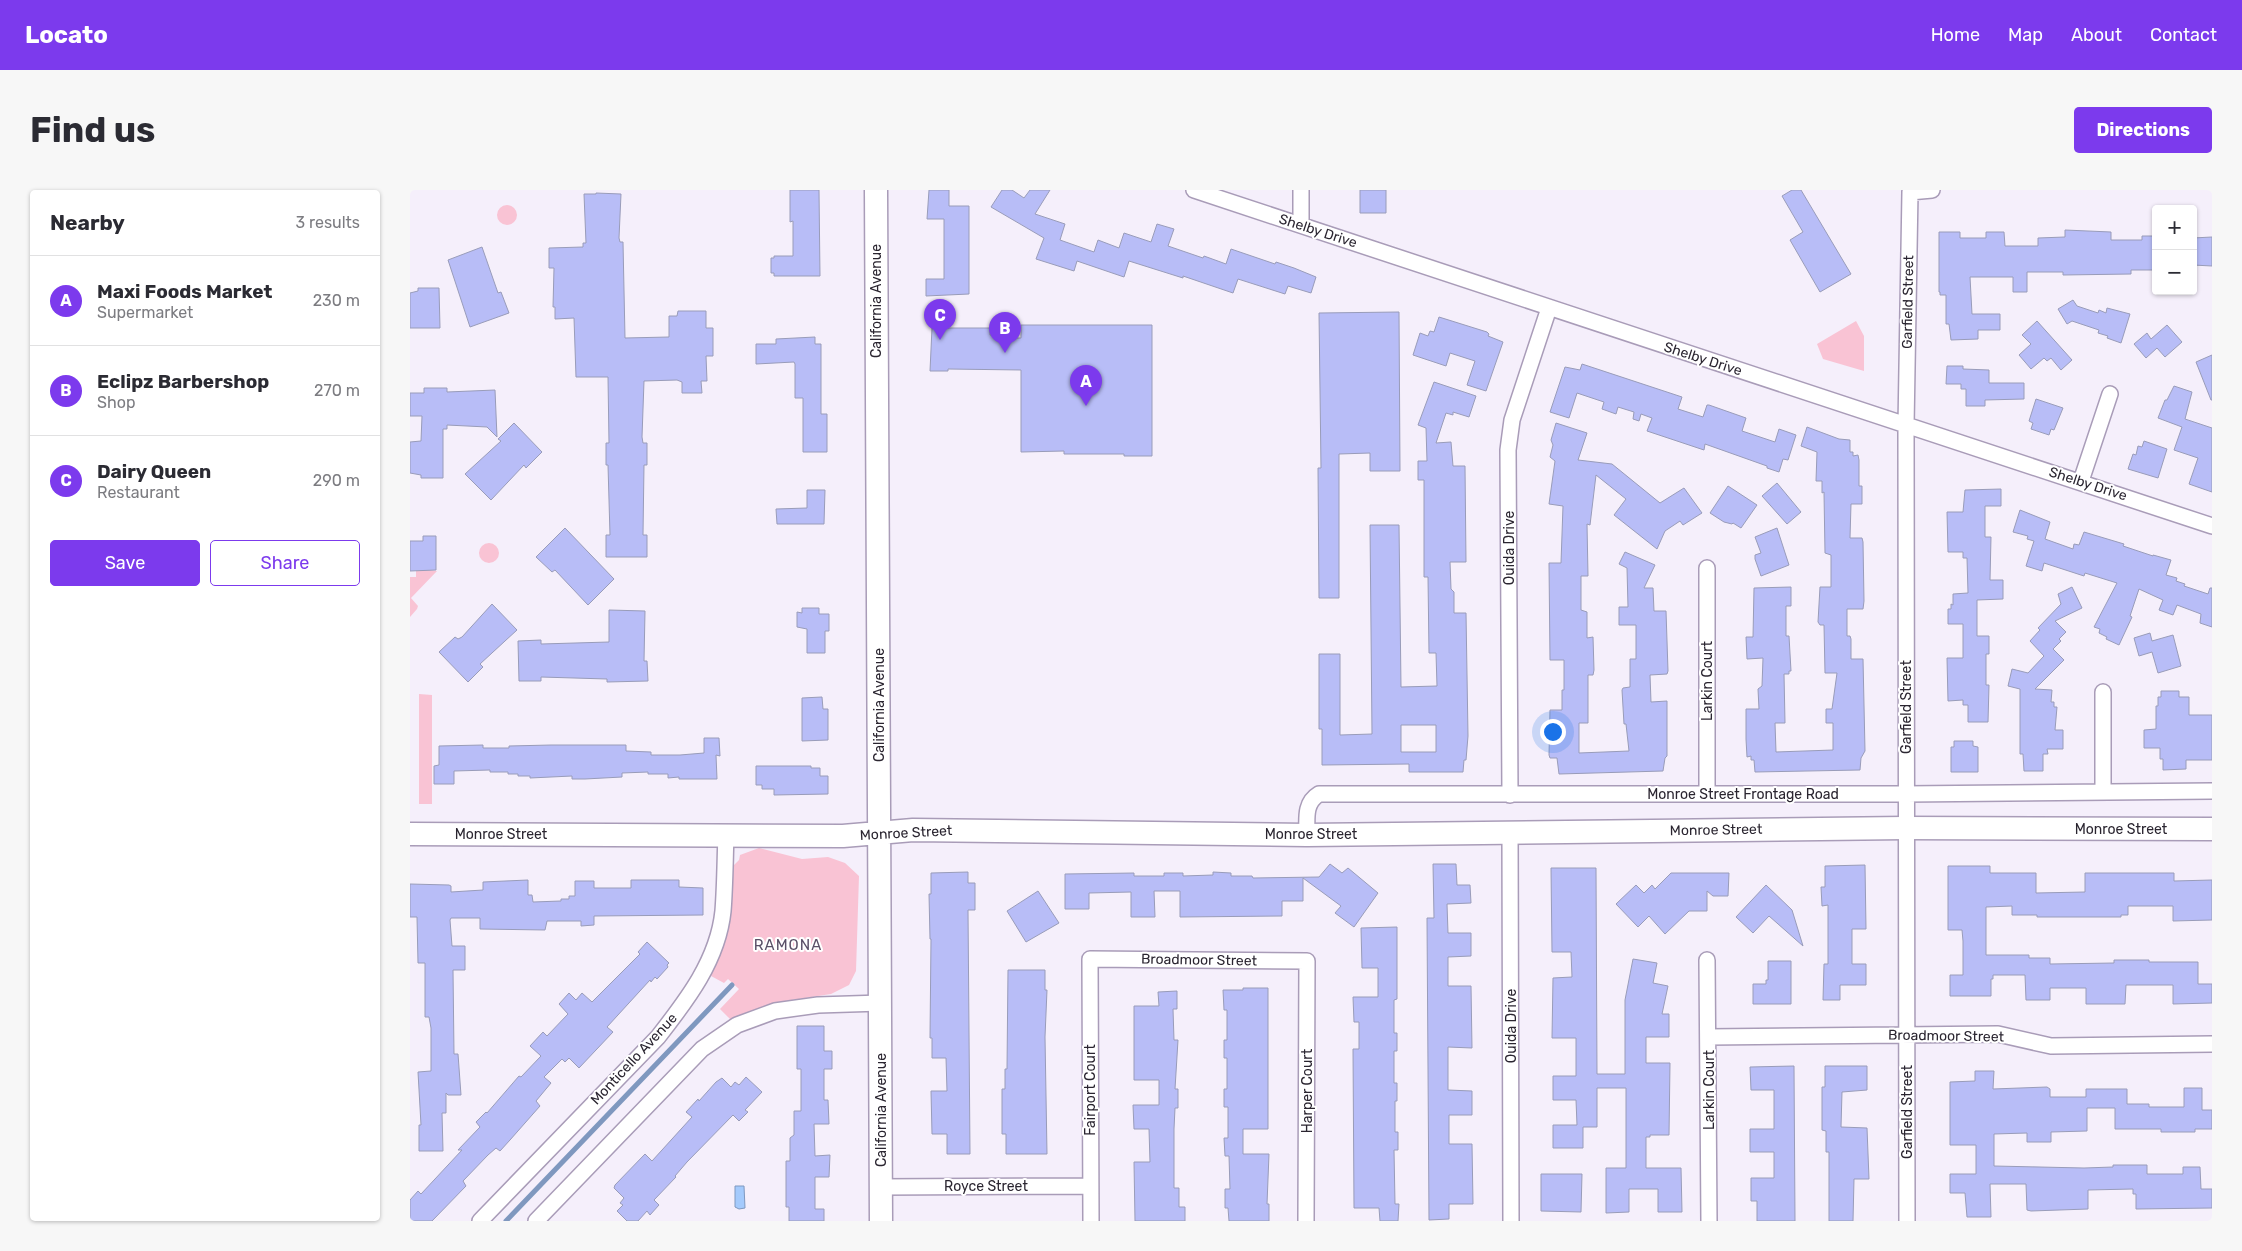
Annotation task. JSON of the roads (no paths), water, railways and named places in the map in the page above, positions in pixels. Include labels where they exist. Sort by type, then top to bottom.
[{"type":"main road","name":"California Avenue","points":[[876,190],[881,1221]]},
{"type":"main road","name":"Monroe Street","points":[[410,834],[843,836],[923,830],[1307,835],[1905,828],[2212,829]]},
{"type":"street","name":"Shelby Drive","points":[[1194,190],[2212,526]]},
{"type":"street","points":[[1301,190],[1301,225]]},
{"type":"street","name":"Garfield Street","points":[[1907,1221],[1905,828],[1906,426],[1910,192],[1932,190]]},
{"type":"street","name":"Ouida Drive","points":[[1510,795],[1508,450],[1512,420],[1549,308]]},
{"type":"street","points":[[2081,482],[2110,394]]},
{"type":"street","name":"Larkin Court","points":[[1707,568],[1707,794]]},
{"type":"street","points":[[2103,692],[2103,791]]},
{"type":"street","name":"Monroe Street Frontage Road","points":[[1307,835],[1308,804],[1312,798],[1319,794],[1906,794],[2212,791]]},
{"type":"street","name":"Ouida Drive","points":[[1510,832],[1511,1221]]},
{"type":"street","name":"Monticello Avenue","points":[[480,1221],[658,1037],[684,1004],[703,973],[719,928],[722,913],[726,834]]},
{"type":"street","name":"Broadmoor Street","points":[[1090,959],[1308,961]]},
{"type":"street","name":"Fairport Court","points":[[1090,959],[1091,1221]]},
{"type":"street","name":"Larkin Court","points":[[1707,960],[1709,1221]]},
{"type":"street","name":"Harper Court","points":[[1306,1221],[1308,961]]},
{"type":"street","points":[[536,1221],[702,1049],[737,1025],[775,1011],[818,1005],[881,1002]]},
{"type":"street","name":"Broadmoor Street","points":[[1709,1037],[1998,1034],[2051,1046],[2212,1044]]},
{"type":"street","name":"Royce Street","points":[[881,1187],[1090,1186]]},
{"type":"water","points":[[735,1186],[744,1186],[745,1208],[739,1209],[735,1207]]},
{"type":"waterway","points":[[506,1221],[732,985]]},
{"type":"place","name":"Dairy Queen","points":[[940,340]]},
{"type":"place","name":"Eclipz Barbershop","points":[[1005,353]]},
{"type":"place","name":"Maxi Foods Market","points":[[1086,406]]},
{"type":"district","name":"RAMONA","points":[[788,945]]}]
